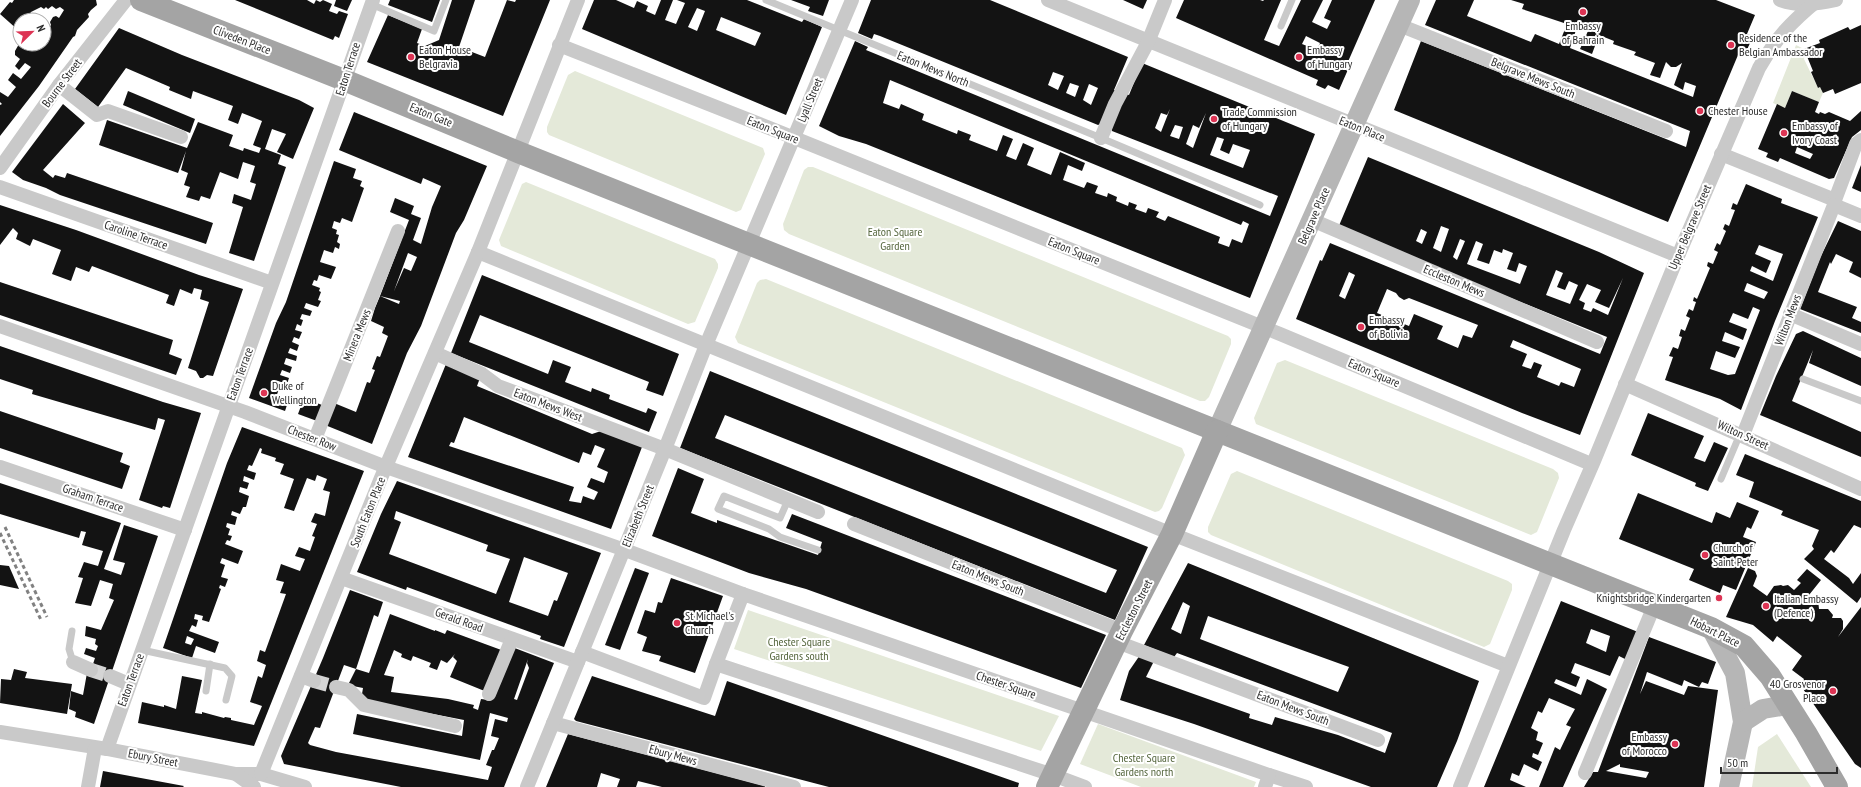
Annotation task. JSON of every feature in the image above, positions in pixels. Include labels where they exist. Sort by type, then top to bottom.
[{"type":"main road","name":"Cliveden Place","points":[[140,0],[344,80]]},
{"type":"main road","name":"Belgrave Place","points":[[1217,431],[1410,0]]},
{"type":"main road","name":"Eaton Gate","points":[[344,80],[518,152]]},
{"type":"main road","points":[[518,152],[1551,564]]},
{"type":"main road","name":"Eccleston Street","points":[[1050,781],[1120,636],[1172,534],[1217,431]]},
{"type":"main road","name":"Hobart Place","points":[[1551,564],[1711,628],[1744,646],[1770,676],[1838,786]]},
{"type":"main road","points":[[1711,628],[1735,673],[1739,689],[1742,722],[1729,787]]},
{"type":"main road","points":[[1742,722],[1763,709],[1787,705]]},
{"type":"street","name":"Bourne Street","points":[[0,168],[59,85],[126,0]]},
{"type":"street","points":[[578,0],[478,252],[1172,534],[1508,666]]},
{"type":"street","name":"Lyall Street","points":[[749,244],[852,0]]},
{"type":"street","name":"Eaton Place","points":[[1048,0],[1148,42],[1678,256]]},
{"type":"street","points":[[1101,138],[1115,104],[1148,42],[1165,0]]},
{"type":"street","points":[[1780,0],[1791,4],[1836,0]]},
{"type":"street","name":"Eaton Terrace","points":[[88,787],[101,748],[142,650],[372,2]]},
{"type":"street","name":"Upper Belgrave Street","points":[[1592,464],[1721,154],[1759,68],[1769,50],[1789,25],[1815,2]]},
{"type":"street","name":"Belgrave Mews South","points":[[1399,25],[1666,131]]},
{"type":"street","name":"Eaton Square","points":[[559,45],[794,138],[1264,328],[1592,464]]},
{"type":"street","points":[[59,85],[97,115],[108,111],[181,137]]},
{"type":"street","name":"Wilton Mews","points":[[1741,434],[1835,202],[1856,144],[1861,140]]},
{"type":"street","points":[[1721,154],[1835,202],[1861,216]]},
{"type":"street","name":"Caroline Terrace","points":[[0,187],[272,283]]},
{"type":"street","name":"Eccleston Mews","points":[[1312,220],[1597,342]]},
{"type":"street","name":"Minera Mews","points":[[315,439],[398,231]]},
{"type":"street","name":"Elizabeth Street","points":[[527,787],[665,450],[706,345],[749,244]]},
{"type":"street","name":"South Eaton Place","points":[[269,780],[307,678],[340,578],[478,252]]},
{"type":"street","points":[[1790,314],[1861,344]]},
{"type":"street","name":"Chester Row","points":[[0,326],[228,407],[386,467],[624,550]]},
{"type":"street","name":"Eaton Mews West","points":[[435,353],[482,374],[498,386],[665,450],[818,512]]},
{"type":"street","name":"Wilton Street","points":[[1625,384],[1741,434],[1861,489]]},
{"type":"street","points":[[1460,787],[1508,666],[1592,464]]},
{"type":"street","name":"Graham Terrace","points":[[0,467],[185,530]]},
{"type":"street","name":"Eaton Mews South","points":[[854,524],[1120,636],[1378,740]]},
{"type":"street","name":"Chester Square","points":[[624,550],[743,594],[1083,712],[1267,781],[1306,787]]},
{"type":"street","name":"Gerald Road","points":[[340,578],[512,639],[580,657]]},
{"type":"street","points":[[580,657],[704,698],[743,594]]},
{"type":"street","points":[[1585,773],[1654,606]]},
{"type":"street","points":[[489,694],[512,639]]},
{"type":"street","points":[[73,662],[91,670]]},
{"type":"street","points":[[716,664],[1050,781],[1085,787]]},
{"type":"street","points":[[110,676],[129,684]]},
{"type":"street","points":[[336,687],[349,690],[364,705],[455,726]]},
{"type":"street","name":"Ebury Mews","points":[[553,723],[794,787]]},
{"type":"street","name":"Ebury Street","points":[[0,732],[101,748],[305,787]]},
{"type":"street","points":[[236,774],[254,787]]},
{"type":"lane","points":[[372,2],[434,31],[446,0]]},
{"type":"lane","name":"Eaton Mews North","points":[[766,0],[1260,205]]},
{"type":"lane","points":[[1281,26],[1292,0]]},
{"type":"lane","points":[[1803,379],[1861,401]]},
{"type":"lane","points":[[1721,479],[1741,434]]},
{"type":"lane","points":[[788,500],[780,518],[724,496],[718,509],[769,529],[780,537],[818,550]]},
{"type":"lane","points":[[72,631],[69,649],[73,662]]},
{"type":"lane","points":[[142,650],[225,668],[231,673],[232,676],[226,700]]},
{"type":"lane","points":[[206,692],[210,664]]},
{"type":"green space","points":[[1796,45],[1804,49],[1806,54],[1804,59],[1818,88],[1820,87],[1823,93],[1819,102],[1792,91],[1785,108],[1773,103]]},
{"type":"green space","points":[[575,71],[763,148],[765,154],[741,210],[736,212],[549,135],[547,132],[547,127],[568,75]]},
{"type":"green space","name":"Eaton Square Garden","points":[[808,167],[813,167],[1228,336],[1231,339],[1231,344],[1209,397],[1205,401],[1200,401],[789,234],[784,230],[783,224],[804,170]]},
{"type":"green space","points":[[526,182],[715,259],[718,264],[718,268],[695,322],[688,324],[501,246],[499,240],[522,184]]},
{"type":"green space","points":[[766,279],[1182,448],[1185,455],[1162,508],[1155,512],[738,343],[735,337],[757,283],[760,280]]},
{"type":"green space","points":[[1285,360],[1553,469],[1558,473],[1559,478],[1537,532],[1531,535],[1256,424],[1254,418],[1277,363]]},
{"type":"green space","points":[[1237,471],[1508,581],[1512,584],[1512,590],[1490,644],[1484,647],[1211,535],[1208,532],[1208,527],[1231,474]]},
{"type":"green space","name":"Chester Square Gardens south","points":[[748,610],[1059,716],[1041,751],[734,649]]},
{"type":"green space","name":"Chester Square Gardens north","points":[[1098,724],[1256,782],[1254,787],[1141,787],[1080,764]]},
{"type":"green space","points":[[1777,734],[1811,787],[1752,787],[1758,747]]},
{"type":"building","points":[[14,0],[96,0],[97,5],[88,14],[89,17],[77,30],[75,36],[39,86],[0,136],[0,105],[2,104],[0,102],[0,92],[8,97],[16,87],[8,80],[13,73],[21,79],[31,67],[25,63],[19,70],[15,66],[20,59],[15,55],[15,52],[52,52],[52,19],[56,16],[59,18],[64,10],[60,7],[56,9],[52,6],[48,9],[46,7],[44,9],[41,7],[31,12],[12,12],[12,25],[0,14],[10,2],[12,3]]},
{"type":"building","points":[[235,0],[307,0],[314,4],[316,0],[320,2],[323,0],[332,4],[329,11],[337,14],[339,11],[348,14],[339,38],[335,36],[333,40]]},
{"type":"building","points":[[336,0],[352,0],[347,11],[334,6]]},
{"type":"building","points":[[390,0],[440,0],[432,22],[388,5]]},
{"type":"building","points":[[452,0],[475,0],[459,47],[485,57],[507,0],[515,2],[516,0],[550,0],[503,116],[367,62],[388,15],[422,29],[417,43],[425,46],[439,40]]},
{"type":"building","points":[[594,0],[616,0],[634,8],[637,1],[648,6],[646,11],[655,15],[661,0],[673,0],[665,20],[676,24],[685,3],[677,0],[747,0],[802,22],[804,19],[822,27],[786,115],[582,29]],"holes":[[[697,8],[705,11],[697,31],[688,27]],[[721,17],[761,33],[755,46],[716,30]]]},
{"type":"building","points":[[791,0],[829,0],[823,16],[808,11],[810,7]]},
{"type":"building","points":[[871,0],[990,0],[1128,57],[1114,90],[1117,91],[1103,123],[1098,125],[880,36],[874,34],[872,39],[858,33]],"holes":[[[1053,72],[1064,76],[1058,90],[1048,85]],[[1070,83],[1079,86],[1075,97],[1066,93]],[[1089,84],[1098,88],[1091,105],[1083,100]]]},
{"type":"building","points":[[1123,0],[1147,0],[1143,9]]},
{"type":"building","points":[[1184,0],[1281,0],[1264,40],[1279,46],[1301,0],[1323,0],[1312,22],[1327,29],[1331,21],[1324,18],[1332,0],[1375,0],[1347,64],[1350,65],[1339,90],[1328,85],[1325,89],[1316,85],[1318,80],[1176,18]],"holes":[[[1306,36],[1320,43],[1317,50],[1302,44]]]},
{"type":"building","points":[[1436,0],[1474,0],[1467,16],[1531,42],[1535,34],[1559,44],[1567,24],[1522,9],[1524,4],[1511,0],[1716,0],[1755,15],[1747,34],[1753,36],[1744,57],[1738,55],[1668,222],[1394,110],[1421,41],[1686,147],[1690,131],[1425,25]],"holes":[[[1577,27],[1588,31],[1580,49],[1592,54],[1599,35],[1614,41],[1613,44],[1636,52],[1634,55],[1655,63],[1650,75],[1660,78],[1666,62],[1671,67],[1676,67],[1682,63],[1674,85],[1683,90],[1685,82],[1696,86],[1693,97],[1570,48]]]},
{"type":"building","points":[[1861,25],[1861,83],[1835,94],[1833,89],[1823,93],[1820,87],[1818,88],[1811,72],[1813,71],[1804,49],[1820,43],[1819,40],[1848,27],[1850,30]]},
{"type":"building","points":[[119,28],[182,55],[299,100],[314,108],[293,159],[277,152],[286,134],[272,129],[265,149],[281,155],[278,164],[286,167],[254,261],[229,253],[243,207],[232,203],[234,194],[251,200],[256,184],[250,182],[255,166],[243,162],[238,179],[220,172],[210,199],[201,196],[199,201],[186,197],[190,187],[184,185],[188,173],[181,170],[186,151],[178,173],[99,145],[107,120],[187,148],[198,122],[233,135],[229,146],[243,151],[244,148],[259,153],[261,148],[253,145],[262,121],[242,113],[238,124],[228,120],[233,106],[193,91],[191,99],[169,90],[170,87],[126,68],[98,107],[75,89]]},
{"type":"building","points":[[855,41],[868,47],[866,50],[1270,216],[1278,196],[1112,131],[1111,126],[1124,93],[1129,95],[1142,63],[1315,134],[1250,298],[866,144],[839,136],[819,126]],"holes":[[[890,80],[1241,225],[1243,221],[1249,224],[1242,243],[1232,239],[1229,247],[1218,243],[1220,237],[1168,216],[1165,221],[1156,217],[1159,212],[1148,208],[1146,213],[1135,209],[1137,205],[1129,202],[1128,206],[1116,201],[1117,197],[1108,193],[1107,197],[1095,193],[1098,186],[1087,182],[1084,188],[1063,180],[1068,165],[1082,171],[1085,163],[1060,152],[1051,175],[1027,165],[1034,148],[1023,143],[1016,160],[1006,156],[1013,139],[1003,135],[997,151],[969,140],[971,135],[958,130],[957,134],[922,120],[924,114],[901,104],[899,109],[883,103]],[[1170,109],[1161,132],[1155,128],[1161,113],[1167,115]],[[1206,113],[1193,148],[1186,144],[1193,125],[1199,128]],[[1175,125],[1183,127],[1179,139],[1170,136]],[[1217,137],[1224,139],[1220,150],[1229,154],[1233,144],[1250,150],[1243,168],[1210,155]]]},
{"type":"building","points":[[128,91],[195,119],[190,133],[123,105]]},
{"type":"building","points":[[1792,91],[1819,102],[1815,112],[1819,114],[1820,112],[1825,114],[1829,112],[1850,121],[1861,111],[1861,130],[1852,137],[1834,178],[1829,179],[1780,158],[1778,162],[1766,157],[1768,153],[1758,149],[1777,104],[1785,108]],"holes":[[[1797,147],[1813,154],[1810,159],[1795,153]]]},
{"type":"building","points":[[63,104],[85,123],[43,170],[53,178],[55,175],[65,178],[67,173],[213,223],[206,244],[60,195],[46,188],[23,180],[12,172]]},
{"type":"building","points":[[354,112],[487,166],[464,220],[456,233],[421,326],[407,353],[372,444],[325,425],[334,403],[356,412],[367,382],[370,383],[375,370],[372,369],[377,356],[380,357],[388,336],[382,333],[384,327],[371,321],[375,308],[409,220],[390,212],[395,198],[414,206],[411,214],[421,218],[413,240],[421,244],[432,207],[441,186],[423,178],[421,184],[339,150]],"holes":[[[408,253],[417,257],[411,271],[404,268],[394,291]],[[380,296],[400,301],[399,304]]]},
{"type":"building","points":[[1368,157],[1599,252],[1644,273],[1580,435],[1522,413],[1296,319],[1320,260],[1322,261],[1330,243],[1600,354],[1607,337],[1338,228]],"holes":[[[1441,226],[1449,229],[1441,252],[1433,248]],[[1421,229],[1427,232],[1422,244],[1416,241]],[[1460,239],[1465,241],[1457,260],[1453,257]],[[1476,241],[1483,244],[1477,260],[1489,264],[1494,250],[1502,253],[1503,249],[1513,253],[1507,269],[1516,272],[1519,263],[1527,266],[1520,284],[1467,264]],[[1556,270],[1563,273],[1557,287],[1565,290],[1569,281],[1578,285],[1570,304],[1546,295]],[[1349,272],[1355,275],[1345,299],[1339,296]],[[1623,278],[1608,315],[1593,308],[1591,312],[1583,309],[1585,303],[1579,300],[1587,284],[1601,290],[1595,302],[1609,308]],[[1387,289],[1396,293],[1404,300],[1409,298],[1478,325],[1472,338],[1463,335],[1458,348],[1437,339],[1443,326],[1414,314],[1409,326],[1377,313]],[[1513,340],[1581,369],[1574,387],[1561,382],[1559,386],[1537,377],[1542,365],[1534,362],[1531,369],[1522,366],[1527,354],[1510,347]]]},
{"type":"building","points":[[334,161],[356,169],[353,178],[362,181],[360,186],[364,188],[352,222],[342,218],[340,223],[334,221],[332,228],[337,230],[336,234],[339,235],[337,242],[340,244],[339,249],[335,247],[333,253],[324,250],[320,262],[336,267],[331,279],[319,275],[317,281],[314,280],[312,285],[320,288],[319,291],[321,292],[318,300],[321,301],[318,307],[306,303],[304,308],[312,311],[310,316],[302,314],[300,319],[303,320],[301,326],[297,324],[295,330],[302,332],[299,339],[294,337],[292,342],[299,345],[297,351],[290,348],[288,353],[297,356],[296,361],[286,358],[284,364],[292,367],[290,373],[282,370],[280,375],[289,378],[287,384],[278,381],[276,388],[279,389],[276,397],[288,402],[285,411],[249,398],[276,323],[286,302]]},
{"type":"building","points":[[1861,165],[1861,192],[1852,188]]},
{"type":"building","points":[[1746,184],[1782,199],[1781,203],[1818,217],[1775,321],[1741,410],[1720,399],[1665,380],[1673,357],[1669,356],[1673,347],[1678,349],[1682,337],[1679,336],[1681,329],[1685,331],[1690,318],[1686,316],[1689,309],[1693,311],[1696,302],[1693,301],[1694,297],[1697,299],[1710,268],[1707,266],[1708,262],[1713,264],[1718,252],[1714,250],[1717,243],[1720,245],[1726,231],[1723,229],[1725,224],[1729,226],[1735,210],[1731,209],[1733,203],[1737,205]],"holes":[[[1759,245],[1783,254],[1773,281],[1750,271],[1752,266],[1766,273],[1771,261],[1755,254]],[[1747,283],[1768,292],[1764,299],[1744,291]],[[1753,307],[1760,310],[1735,374],[1728,375],[1710,369],[1716,351],[1735,358],[1740,347],[1722,341],[1725,332],[1743,340],[1747,329],[1729,322],[1733,313],[1748,319]]]},
{"type":"building","points":[[0,205],[76,230],[199,275],[243,289],[213,376],[207,375],[200,378],[196,371],[188,368],[209,302],[200,299],[202,290],[194,288],[192,294],[180,289],[174,306],[166,303],[169,295],[92,266],[89,272],[76,267],[71,281],[52,274],[61,250],[33,239],[30,246],[16,239],[18,233],[13,228],[0,245]]},
{"type":"building","points":[[1838,221],[1861,231],[1861,278],[1849,272],[1853,262],[1836,254],[1831,264],[1830,262],[1818,292],[1857,307],[1852,318],[1861,322],[1861,333],[1800,309],[1820,258]]},
{"type":"building","points":[[482,275],[679,354],[663,396],[646,390],[649,382],[480,315],[469,342],[548,374],[553,360],[571,367],[565,382],[591,392],[592,388],[610,395],[609,399],[646,413],[648,408],[657,412],[649,432],[451,353]]},
{"type":"building","points":[[0,282],[173,340],[169,354],[182,359],[176,375],[0,315]]},
{"type":"building","points":[[1803,331],[1861,358],[1861,386],[1809,363],[1813,350],[1792,401],[1861,432],[1861,457],[1760,415],[1776,376],[1796,334]]},
{"type":"building","points":[[0,346],[163,402],[201,413],[170,508],[163,506],[162,508],[139,500],[165,420],[158,418],[155,430],[32,394],[33,390],[0,379]]},
{"type":"building","points":[[446,364],[480,378],[477,386],[592,434],[601,431],[642,447],[611,529],[408,457]],"holes":[[[464,417],[579,463],[583,452],[591,455],[595,445],[605,449],[597,467],[608,472],[604,483],[591,478],[587,487],[598,492],[594,500],[583,496],[581,503],[569,501],[574,487],[449,446],[451,442],[454,443]]]},
{"type":"building","points":[[710,371],[1148,547],[1115,620],[680,448]],"holes":[[[725,415],[1117,570],[1106,593],[715,438]]]},
{"type":"building","points":[[304,398],[322,405],[317,421],[298,414]]},
{"type":"building","points":[[0,411],[123,453],[120,462],[130,466],[122,489],[0,448]]},
{"type":"building","points":[[1648,413],[1704,436],[1694,458],[1705,462],[1714,442],[1728,448],[1708,491],[1695,486],[1696,483],[1631,455]]},
{"type":"building","points":[[242,427],[364,471],[254,746],[138,723],[142,702],[164,707],[164,705],[176,709],[182,676],[202,680],[195,713],[202,714],[202,712],[224,718],[231,718],[231,720],[254,725],[262,706],[250,702],[258,676],[262,678],[266,665],[257,661],[260,650],[265,652],[286,594],[280,593],[284,582],[276,580],[281,564],[300,571],[305,559],[295,556],[299,547],[310,551],[315,537],[312,536],[317,524],[311,522],[315,513],[325,516],[330,492],[323,490],[327,479],[317,475],[315,481],[307,478],[294,511],[284,508],[294,479],[280,474],[284,464],[275,461],[276,458],[261,453],[262,449],[260,448],[252,466],[249,465],[247,470],[256,473],[254,480],[244,476],[243,481],[249,483],[247,489],[240,487],[239,492],[249,496],[246,507],[243,507],[240,514],[232,511],[231,515],[237,517],[235,525],[227,523],[226,527],[230,529],[228,535],[232,536],[230,541],[227,540],[225,544],[243,551],[238,564],[222,558],[220,563],[225,565],[221,577],[228,579],[225,587],[220,585],[219,588],[221,589],[209,622],[202,620],[203,616],[195,614],[194,619],[198,620],[196,627],[192,625],[189,631],[219,642],[215,653],[196,646],[192,658],[163,648],[227,463]],"holes":[[[187,636],[194,639],[191,645],[185,643]]]},
{"type":"building","points":[[1745,454],[1861,501],[1861,528],[1854,525],[1834,553],[1831,550],[1824,559],[1849,578],[1853,584],[1861,573],[1861,597],[1857,603],[1804,559],[1814,549],[1812,546],[1819,530],[1781,515],[1783,511],[1749,497],[1754,482],[1736,475]]},
{"type":"building","points":[[678,468],[704,479],[691,513],[717,523],[717,520],[818,555],[822,542],[786,528],[792,514],[1106,635],[1081,688],[806,589],[749,573],[652,536]]},
{"type":"building","points":[[397,481],[601,553],[564,647],[540,639],[541,636],[407,587],[406,590],[357,572],[381,514]],"holes":[[[396,511],[488,545],[486,551],[510,559],[496,594],[389,554],[401,522],[394,519]],[[524,557],[568,573],[557,601],[554,600],[548,616],[509,602]]]},
{"type":"building","points":[[0,483],[121,523],[104,569],[121,575],[125,563],[113,560],[124,525],[158,536],[94,724],[75,717],[76,712],[69,709],[71,691],[83,695],[87,673],[90,673],[95,658],[84,654],[86,648],[96,651],[98,646],[95,644],[96,639],[85,636],[86,626],[101,630],[114,600],[109,598],[113,584],[100,580],[91,606],[75,603],[83,578],[78,577],[84,562],[98,566],[103,551],[82,545],[86,532],[81,531],[79,538],[0,514]]},
{"type":"building","name":"Church of Saint Peter","points":[[1638,493],[1712,523],[1716,512],[1730,518],[1737,502],[1759,511],[1751,529],[1747,527],[1743,537],[1756,542],[1736,590],[1723,585],[1720,593],[1689,580],[1694,569],[1619,539]]},
{"type":"building","points":[[1188,563],[1479,681],[1457,741],[1437,787],[1371,787],[1194,724],[1120,700],[1129,671],[1140,655],[1154,661],[1146,677],[1250,714],[1249,718],[1272,725],[1275,717],[1338,735],[1385,753],[1392,733],[1177,653],[1174,657],[1144,645]],"holes":[[[1183,602],[1190,606],[1181,634],[1171,629]],[[1208,616],[1349,667],[1338,692],[1200,639]]]},
{"type":"building","points":[[0,565],[9,566],[19,589],[0,585]]},
{"type":"building","points":[[635,568],[649,573],[620,650],[605,645]]},
{"type":"building","points":[[1748,568],[1755,571],[1757,576],[1753,586],[1767,596],[1774,586],[1788,585],[1794,590],[1801,583],[1797,580],[1807,569],[1821,580],[1809,595],[1818,600],[1819,609],[1828,609],[1833,615],[1832,618],[1841,618],[1843,621],[1843,629],[1838,637],[1861,607],[1861,768],[1855,764],[1801,686],[1804,679],[1792,670],[1802,656],[1777,636],[1773,642],[1753,625],[1726,617]]},
{"type":"building","name":"St Michael's Church","points":[[671,578],[723,596],[695,673],[659,661],[661,656],[642,651],[647,637],[637,633],[645,610],[655,613],[658,602],[662,603]]},
{"type":"building","points":[[350,590],[383,602],[378,617],[374,615],[356,669],[369,673],[390,614],[445,634],[447,630],[504,651],[487,692],[450,677],[457,661],[453,657],[455,654],[447,663],[441,660],[437,670],[429,667],[431,663],[413,656],[411,661],[401,657],[402,654],[394,650],[384,675],[394,677],[391,692],[448,699],[474,705],[473,708],[478,710],[481,699],[489,700],[512,647],[554,663],[504,787],[401,787],[284,764],[281,756]],"holes":[[[528,659],[527,663],[529,668],[517,700],[514,699]],[[344,665],[356,669],[348,685],[363,688],[361,700],[464,720],[462,736],[357,714],[353,734],[480,760],[490,713],[508,718],[507,722],[495,719],[491,736],[499,738],[486,765],[492,767],[488,780],[336,752],[310,745],[308,743],[315,727],[320,728]]]},
{"type":"building","points":[[1561,601],[1643,634],[1631,662],[1619,656],[1610,676],[1575,663],[1571,673],[1580,677],[1576,687],[1556,679],[1554,683],[1581,695],[1587,679],[1607,689],[1563,787],[1539,787],[1555,747],[1560,750],[1571,727],[1566,725],[1575,709],[1549,698],[1542,713],[1538,711],[1531,728],[1538,732],[1536,740],[1543,743],[1538,755],[1533,753],[1532,757],[1542,762],[1538,771],[1524,764],[1519,776],[1512,773],[1510,780],[1526,787],[1484,787]],"holes":[[[1591,629],[1610,636],[1606,652],[1586,643]]]},
{"type":"building","points":[[1649,637],[1716,662],[1708,684],[1702,682],[1699,687],[1684,680],[1682,686],[1647,672],[1640,694],[1646,681],[1684,695],[1688,686],[1718,690],[1704,787],[1584,787],[1593,772],[1598,772]],"holes":[[[1620,764],[1620,767],[1649,772],[1646,778],[1606,771]]]},
{"type":"building","points":[[14,669],[27,672],[25,678],[72,684],[67,714],[0,703],[1,679],[11,680]]},
{"type":"building","points":[[592,676],[715,716],[727,681],[1019,783],[1018,787],[829,787],[576,721],[574,719]]},
{"type":"building","points":[[568,734],[765,787],[662,787],[638,781],[636,787],[617,787],[620,779],[601,773],[597,787],[546,787]]},
{"type":"building","points":[[103,771],[184,786],[100,787]]},
{"type":"tunnel","points":[[91,670],[110,676]]},
{"type":"tunnel","points":[[314,681],[336,687]]},
{"type":"railway","points":[[5,527],[47,617]]},
{"type":"railway","points":[[0,533],[41,620]]},
{"type":"place","name":"Embassy of Bahrain","points":[[1583,12]]},
{"type":"place","name":"Residence of the Belgian Ambassador","points":[[1731,45]]},
{"type":"place","name":"Eaton House Belgravia","points":[[411,57]]},
{"type":"place","name":"Embassy of Hungary","points":[[1299,57]]},
{"type":"place","name":"Chester House","points":[[1700,111]]},
{"type":"place","name":"Trade Commission of Hungary","points":[[1214,119]]},
{"type":"place","name":"Embassy of Ivory Coast","points":[[1784,133]]},
{"type":"place","name":"Embassy of Bolivia","points":[[1361,327]]},
{"type":"place","name":"Duke of Wellington","points":[[264,393]]},
{"type":"place","name":"Church of Saint Peter","points":[[1705,555]]},
{"type":"place","name":"Knightsbridge Kindergarten","points":[[1719,598]]},
{"type":"place","name":"Italian Embassy (Defence)","points":[[1766,606]]},
{"type":"place","name":"St Michael's Church","points":[[677,623]]},
{"type":"place","name":"40 Grosvenor Place","points":[[1833,691]]},
{"type":"place","name":"Embassy of Morocco","points":[[1675,744]]}]
